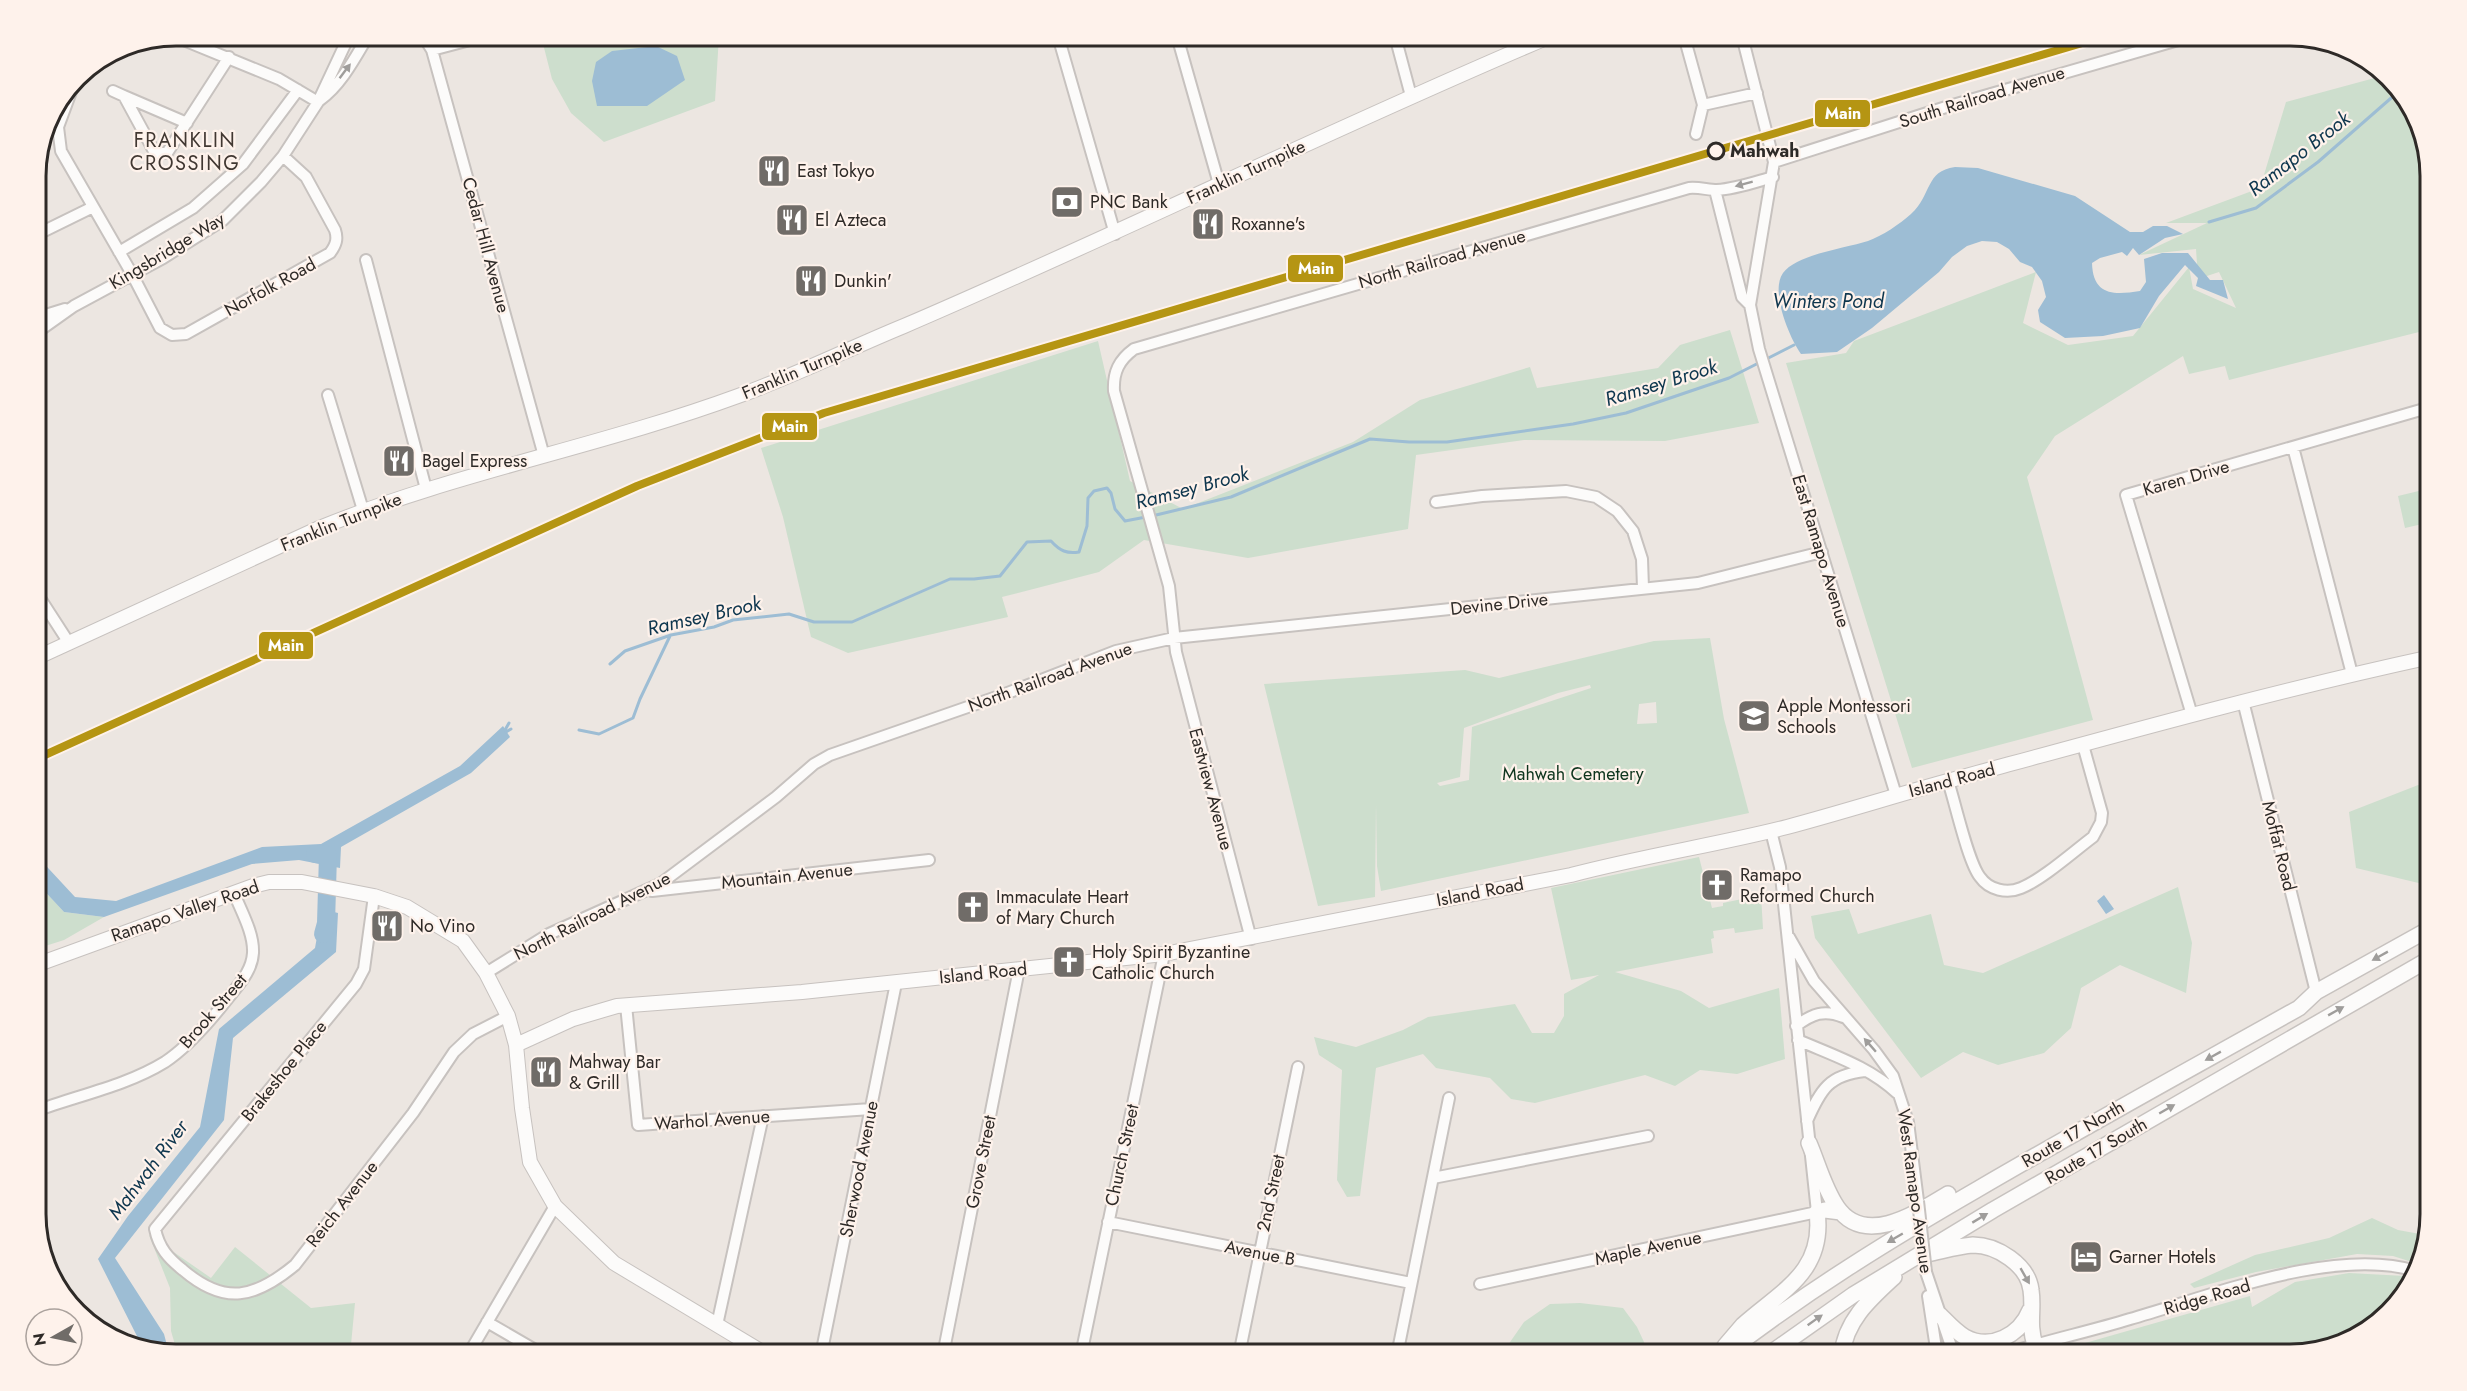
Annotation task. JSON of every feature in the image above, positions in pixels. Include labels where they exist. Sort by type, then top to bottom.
[{"type":"highway","name":"Route 17 North","points":[[1738,1344],[1780,1312],[1842,1270],[2018,1166],[2299,1008],[2316,992],[2420,934]]},
{"type":"highway","name":"Route 17 South","points":[[1782,1344],[1824,1314],[1916,1256],[2420,964]]},
{"type":"highway","points":[[1809,1143],[1840,1212]]},
{"type":"highway","points":[[1727,1344],[1743,1326],[1786,1291],[1807,1267],[1817,1245],[1817,1212],[1826,1210],[1840,1212],[1863,1224],[1890,1224],[1907,1218],[1949,1194],[2018,1166]]},
{"type":"highway","points":[[1845,1344],[1848,1331],[1858,1313],[1916,1256],[1974,1245],[2001,1253],[2014,1261],[2027,1277],[2031,1289],[2031,1329],[2035,1344]]},
{"type":"highway","points":[[1935,1311],[1965,1337],[1988,1342],[2006,1338],[2025,1321],[2030,1310]]},
{"type":"main road","name":"Franklin Turnpike","points":[[47,652],[363,510],[738,396],[1115,234],[1411,96],[1528,46]]},
{"type":"main road","name":"Island Road","points":[[516,1045],[573,1019],[626,1005],[896,983],[1164,954],[1251,939],[1571,875],[1624,861],[1771,831],[2243,701],[2420,659]]},
{"type":"main road","name":"Ramapo Valley Road","points":[[47,960],[253,886],[277,882],[302,882],[344,890],[374,896],[407,907],[463,941],[486,973],[508,1016],[516,1045],[530,1162],[555,1206],[614,1263],[749,1344]]},
{"type":"street","points":[[200,46],[229,57],[318,102]]},
{"type":"street","points":[[318,102],[344,46]]},
{"type":"street","points":[[318,102],[327,95],[362,46]]},
{"type":"street","name":"Cedar Hill Avenue","points":[[429,46],[544,456]]},
{"type":"street","points":[[432,50],[447,46]]},
{"type":"street","points":[[1061,46],[1115,234]]},
{"type":"street","points":[[1180,46],[1220,184]]},
{"type":"street","points":[[1398,46],[1411,96]]},
{"type":"street","points":[[1687,46],[1703,105],[1696,134]]},
{"type":"street","points":[[1745,46],[1774,162],[1750,305]]},
{"type":"street","name":"South Railroad Avenue","points":[[1774,162],[1946,107],[2157,46]]},
{"type":"street","points":[[124,96],[155,153],[167,153],[229,57]]},
{"type":"street","points":[[119,252],[193,208],[243,164],[298,90]]},
{"type":"street","points":[[113,91],[187,123]]},
{"type":"street","points":[[1703,105],[1757,93]]},
{"type":"street","name":"Kingsbridge Way","points":[[47,325],[74,306],[164,258],[223,220],[283,156],[318,102]]},
{"type":"street","points":[[64,110],[58,128],[61,151],[132,274]]},
{"type":"street","name":"Norfolk Road","points":[[132,274],[160,328],[166,333],[179,336],[330,253],[336,242],[335,230],[306,177],[283,156]]},
{"type":"street","points":[[1750,305],[1742,297],[1715,190],[1773,177]]},
{"type":"street","name":"North Railroad Avenue","points":[[486,973],[549,934],[660,885],[830,755],[1005,694],[1116,651],[1174,638],[1169,586],[1114,391],[1115,372],[1119,363],[1134,349],[1689,188],[1715,190]]},
{"type":"street","points":[[47,230],[93,207]]},
{"type":"street","points":[[366,260],[426,489]]},
{"type":"street","name":"East Ramapo Avenue","points":[[1750,305],[1767,376],[1896,795]]},
{"type":"street","name":"Kingsbridge Way","points":[[47,315],[74,306]]},
{"type":"street","points":[[328,395],[363,510]]},
{"type":"street","name":"Karen Drive","points":[[2192,715],[2126,495],[2420,410]]},
{"type":"street","points":[[2293,447],[2352,674]]},
{"type":"street","points":[[1436,502],[1482,496],[1566,491],[1596,497],[1617,511],[1633,531],[1642,559],[1643,588]]},
{"type":"street","name":"Devine Drive","points":[[1174,638],[1698,584],[1822,552]]},
{"type":"street","points":[[47,609],[69,643]]},
{"type":"street","name":"Eastview Avenue","points":[[1174,638],[1188,704],[1251,939]]},
{"type":"street","name":"Moffat Road","points":[[2243,701],[2316,992]]},
{"type":"street","points":[[1948,781],[1975,870],[1989,885],[1997,889],[2014,890],[2024,887],[2047,871],[2093,837],[2098,830],[2102,813],[2083,745]]},
{"type":"street","points":[[1771,831],[1778,859],[1817,1212]]},
{"type":"street","name":"Mountain Avenue","points":[[645,892],[929,860]]},
{"type":"street","name":"Brook Street","points":[[47,1107],[123,1082],[146,1071],[171,1056],[204,1026],[247,974],[253,957],[249,930],[234,893]]},
{"type":"street","name":"Brakeshoe Place","points":[[155,1229],[356,984],[364,969],[374,896]]},
{"type":"street","name":"West Ramapo Avenue","points":[[1785,928],[1808,972],[1887,1067],[1900,1095],[1908,1122],[1926,1272],[1935,1311]]},
{"type":"street","name":"Church Street","points":[[1083,1344],[1164,954]]},
{"type":"street","name":"Grove Street","points":[[945,1344],[1018,969]]},
{"type":"street","name":"Sherwood Avenue","points":[[823,1344],[896,983]]},
{"type":"street","name":"Warhol Avenue","points":[[626,1005],[638,1125],[871,1109]]},
{"type":"street","points":[[1796,1026],[1819,1013],[1834,1013],[1844,1017]]},
{"type":"street","name":"Reich Avenue","points":[[155,1229],[159,1244],[171,1260],[195,1281],[210,1289],[232,1295],[273,1283],[302,1256],[413,1113],[454,1052],[473,1034],[508,1016]]},
{"type":"street","name":"West Ramapo Avenue","points":[[1798,1040],[1866,1071],[1884,1081],[1900,1095]]},
{"type":"street","name":"2nd Street","points":[[1241,1344],[1298,1067]]},
{"type":"street","points":[[1807,1122],[1826,1086],[1841,1076],[1866,1071]]},
{"type":"street","points":[[1399,1344],[1449,1098]]},
{"type":"street","points":[[717,1325],[763,1116]]},
{"type":"street","points":[[1433,1178],[1648,1136]]},
{"type":"street","points":[[474,1344],[555,1206]]},
{"type":"street","name":"Maple Avenue","points":[[1480,1284],[1817,1212]]},
{"type":"street","name":"Avenue B","points":[[1108,1222],[1412,1283]]},
{"type":"street","name":"Ridge Road","points":[[2039,1344],[2300,1271],[2352,1264],[2409,1269]]},
{"type":"street","points":[[1930,1344],[1935,1311]]},
{"type":"street","points":[[1935,1311],[1936,1344]]},
{"type":"street","points":[[1935,1311],[1949,1344]]},
{"type":"street","points":[[487,1322],[525,1344]]},
{"type":"green space","points":[[544,46],[718,46],[715,101],[604,142],[571,113],[552,79]]},
{"type":"green space","points":[[2375,78],[2394,97],[2403,111],[2416,143],[2420,168],[2420,332],[2229,380],[2225,366],[2189,374],[2183,356],[2055,436],[2027,477],[2093,720],[1912,768],[1786,363],[1846,353],[1854,341],[2036,272],[2023,323],[2068,345],[2133,336],[2189,267],[2193,289],[2236,308],[2219,272],[2198,279],[2196,249],[2139,255],[2207,223],[2166,223],[2260,188],[2286,102]]},
{"type":"green space","points":[[1730,330],[1759,423],[1665,441],[1524,440],[1416,455],[1408,529],[1248,558],[1144,540],[1099,572],[1002,597],[1008,617],[848,653],[811,637],[783,517],[761,448],[1098,341],[1130,481],[1183,509],[1353,442],[1420,400],[1530,367],[1537,388],[1658,368],[1680,345]]},
{"type":"green space","points":[[2420,491],[2420,525],[2405,528],[2398,496]]},
{"type":"green space","name":"Mahwah Cemetery","points":[[1710,638],[1724,719],[1749,813],[1381,891],[1377,866],[1376,804],[1375,897],[1318,906],[1264,684],[1465,670],[1499,678],[1654,641]],"holes":[[[1590,685],[1591,688],[1472,727],[1469,780],[1440,786],[1437,783],[1460,777],[1464,728],[1558,693]],[[1656,702],[1657,723],[1637,724],[1639,704]]]},
{"type":"green space","points":[[2420,784],[2420,883],[2356,868],[2349,812]]},
{"type":"green space","points":[[1699,857],[1712,908],[1723,906],[1723,903],[1761,895],[1763,929],[1735,933],[1734,928],[1713,931],[1714,938],[1711,939],[1713,953],[1615,972],[1681,991],[1709,1008],[1779,988],[1785,1059],[1737,1074],[1700,1070],[1675,1086],[1645,1075],[1535,1103],[1511,1099],[1490,1078],[1436,1068],[1423,1054],[1376,1068],[1360,1196],[1347,1197],[1337,1180],[1342,1070],[1319,1055],[1314,1037],[1356,1047],[1403,1030],[1428,1017],[1515,1004],[1532,1033],[1554,1033],[1564,1016],[1564,994],[1599,975],[1571,980],[1551,888]]},
{"type":"green space","points":[[2178,887],[2192,943],[2186,993],[2120,965],[2081,988],[2071,1028],[2044,1053],[1998,1065],[1963,1052],[1921,1078],[1815,938],[1811,916],[1849,909],[1858,934],[1931,914],[1944,965],[1983,973]]},
{"type":"green space","points":[[47,894],[64,912],[104,917],[64,940],[47,945]]},
{"type":"green space","points":[[2372,1218],[2398,1230],[2419,1234],[2412,1262],[2393,1256],[2357,1254],[2256,1272],[2194,1288],[2190,1284],[2255,1255],[2329,1238]]},
{"type":"green space","points":[[149,1235],[211,1278],[235,1247],[311,1308],[355,1303],[351,1344],[175,1344],[171,1331],[170,1288]]},
{"type":"green space","points":[[2349,1273],[2405,1276],[2394,1294],[2370,1318],[2340,1335],[2324,1340],[2291,1344],[2082,1344],[2250,1296],[2252,1307],[2295,1282]]},
{"type":"green space","points":[[1580,1303],[1623,1308],[1637,1327],[1645,1344],[1509,1344],[1524,1322],[1550,1304]]},
{"type":"water","points":[[656,46],[677,56],[685,80],[647,106],[597,106],[592,81],[596,62],[612,51]]},
{"type":"water","name":"Winters Pond","points":[[1955,167],[1978,168],[2075,196],[2130,232],[2143,232],[2153,226],[2167,226],[2183,234],[2165,238],[2139,255],[2133,248],[2127,256],[2122,252],[2100,258],[2092,263],[2096,282],[2107,291],[2122,293],[2140,291],[2146,282],[2144,259],[2162,253],[2188,253],[2210,280],[2223,280],[2228,299],[2196,286],[2198,278],[2185,265],[2159,296],[2140,328],[2103,336],[2065,338],[2040,322],[2038,310],[2046,297],[2042,281],[2032,267],[2020,262],[2009,249],[1997,242],[1982,241],[1967,246],[1952,257],[1939,272],[1872,328],[1837,352],[1801,354],[1791,337],[1780,302],[1780,281],[1783,273],[1790,266],[1811,256],[1868,241],[1891,229],[1918,207],[1938,173]]},
{"type":"water","points":[[503,726],[510,737],[471,773],[341,847],[340,868],[299,860],[252,864],[104,917],[64,912],[47,894],[47,867],[75,897],[116,901],[262,847],[321,844],[460,766]]},
{"type":"water","points":[[2104,895],[2114,909],[2106,914],[2097,901]]},
{"type":"water","points":[[322,909],[338,913],[336,952],[233,1038],[224,1120],[115,1258],[164,1334],[166,1343],[138,1339],[98,1259],[128,1216],[200,1127],[219,1029],[315,948]]},
{"type":"waterway","name":"Ramapo Brook","points":[[2209,222],[2256,208],[2318,162],[2393,96]]},
{"type":"waterway","name":"Ramsey Brook","points":[[1152,516],[1231,497],[1370,439],[1447,442],[1573,424],[1626,413],[1729,378],[1794,345]]},
{"type":"waterway","name":"Ramsey Brook","points":[[610,664],[625,651],[671,635],[714,627],[733,620],[789,614],[814,622],[852,622],[950,579],[1000,576],[1027,542],[1051,541],[1064,551],[1079,552],[1087,526],[1088,498],[1094,491],[1107,488],[1111,493],[1115,509],[1125,521],[1146,517]]},
{"type":"waterway","points":[[579,730],[599,734],[633,718],[670,636]]},
{"type":"waterway","name":"Ramsey Brook","points":[[505,730],[509,723]]},
{"type":"waterway","name":"Ramsey Brook","points":[[506,732],[511,729]]},
{"type":"waterway","name":"Mahwah River","points":[[315,854],[328,855],[326,923],[323,934]]},
{"type":"transit line","name":"Main","points":[[47,754],[637,486],[824,413],[2072,46]]},
{"type":"place","name":"Mahwah","points":[[1716,151]]},
{"type":"place","name":"East Tokyo","points":[[774,171]]},
{"type":"place","name":"PNC Bank","points":[[1067,202]]},
{"type":"place","name":"El Azteca","points":[[792,220]]},
{"type":"place","name":"Roxanne's","points":[[1208,224]]},
{"type":"place","name":"Dunkin'","points":[[811,281]]},
{"type":"place","name":"Bagel Express","points":[[399,461]]},
{"type":"place","name":"Apple Montessori Schools","points":[[1754,716]]},
{"type":"place","name":"Ramapo Reformed Church","points":[[1717,885]]},
{"type":"place","name":"Immaculate Heart of Mary Church","points":[[973,907]]},
{"type":"place","name":"No Vino","points":[[387,926]]},
{"type":"place","name":"Holy Spirit Byzantine Catholic Church","points":[[1069,962]]},
{"type":"place","name":"Mahway Bar & Grill","points":[[546,1072]]},
{"type":"place","name":"Garner Hotels","points":[[2086,1257]]},
{"type":"district","name":"FRANKLIN CROSSING","points":[[185,152]]}]
